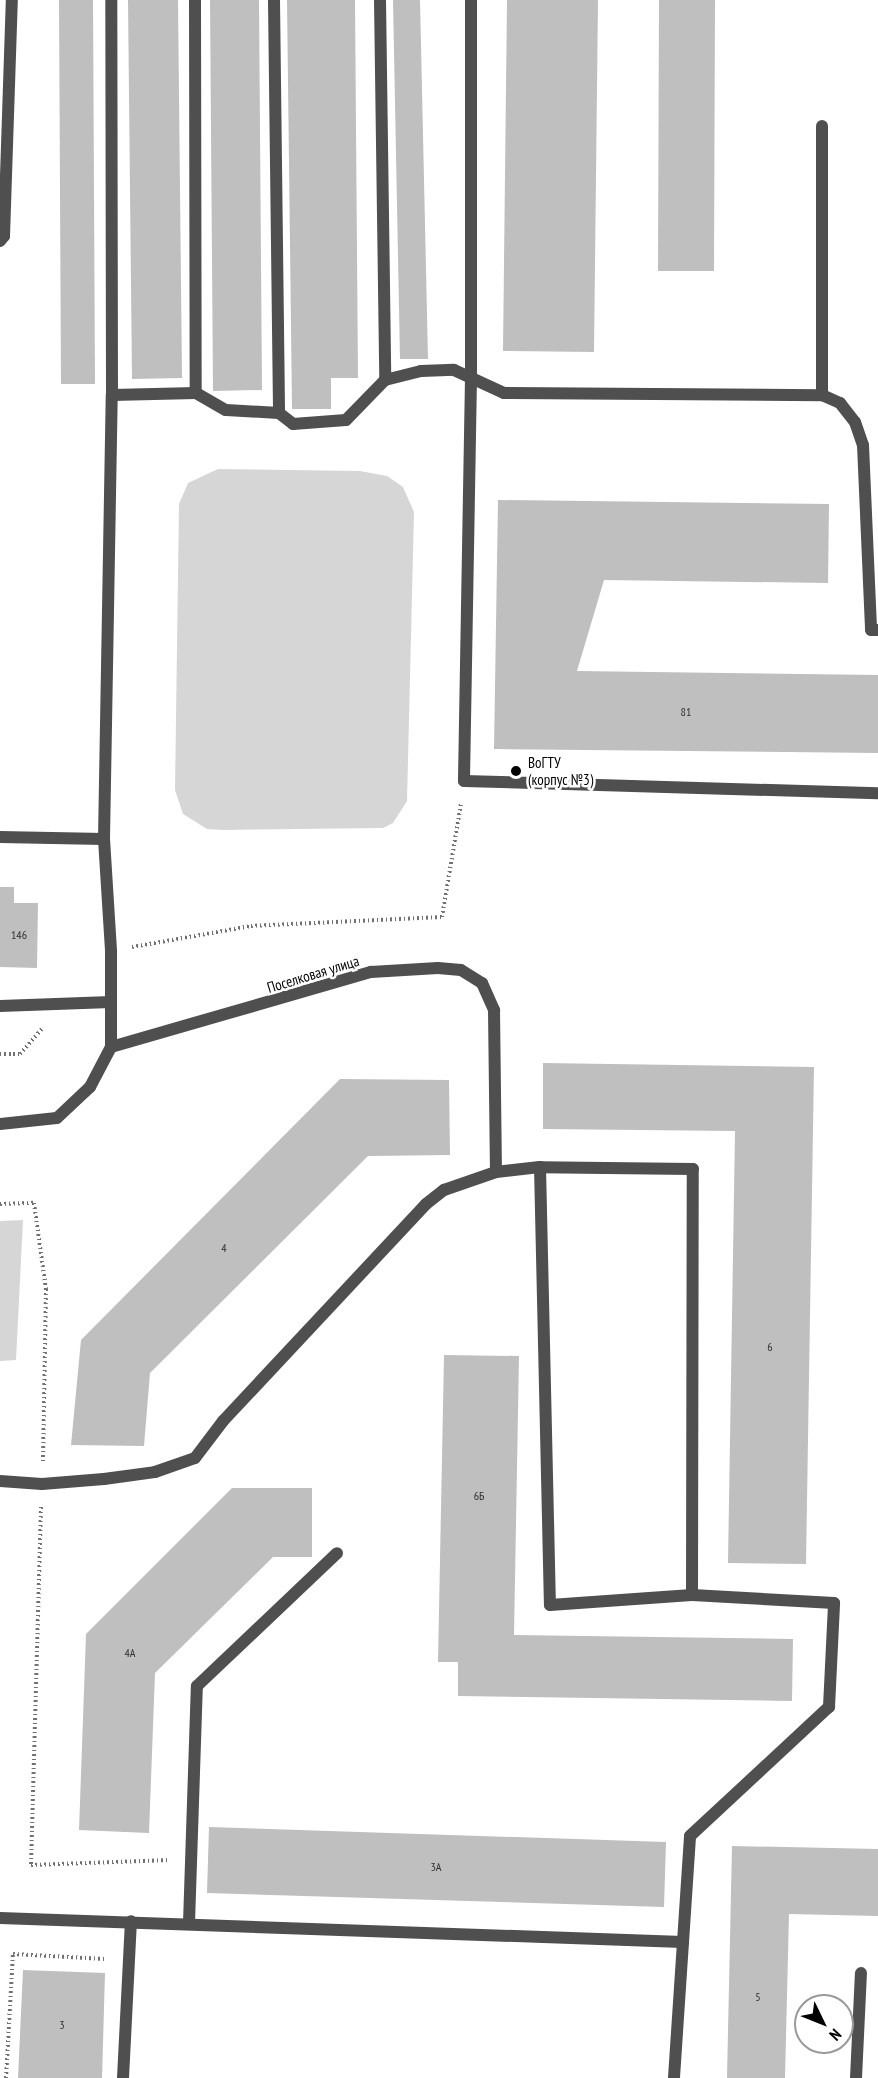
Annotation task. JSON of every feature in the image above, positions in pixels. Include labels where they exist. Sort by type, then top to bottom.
[{"type":"lane","points":[[0,242],[4,236],[4,103],[12,0]]},
{"type":"lane","points":[[0,1124],[57,1118],[90,1087],[111,1047],[111,951],[104,839],[112,395],[111,0]]},
{"type":"lane","points":[[195,0],[196,393]]},
{"type":"lane","points":[[274,0],[279,413]]},
{"type":"lane","points":[[380,0],[385,380]]},
{"type":"lane","points":[[471,0],[471,378],[464,782],[878,793]]},
{"type":"lane","points":[[822,126],[822,395]]},
{"type":"lane","points":[[112,395],[196,393],[226,410],[279,413],[292,424],[346,420],[385,380],[421,371],[443,370],[471,378],[504,393],[822,395],[840,404],[855,422],[863,445],[871,630],[878,630]]},
{"type":"lane","points":[[0,837],[104,839]]},
{"type":"lane","name":"Поселковая улица","points":[[111,1047],[371,972],[461,970],[482,983],[494,1010],[496,1172]]},
{"type":"lane","points":[[0,1006],[111,1002]]},
{"type":"lane","points":[[540,1167],[550,1605],[692,1595],[834,1603],[829,1707],[690,1836],[674,2078]]},
{"type":"lane","points":[[0,1481],[42,1484],[155,1472],[195,1458],[223,1421],[426,1204],[444,1190],[496,1172],[540,1167],[693,1168],[692,1595]]},
{"type":"lane","points":[[189,1923],[197,1686],[337,1553]]},
{"type":"lane","points":[[0,1918],[683,1942]]},
{"type":"lane","points":[[123,2078],[127,1961],[131,1921]]},
{"type":"lane","points":[[856,2078],[861,1972]]},
{"type":"path","points":[[111,951],[251,926],[442,917],[464,782]]},
{"type":"path","points":[[0,1204],[34,1203],[46,1289],[31,1865],[191,1859]]},
{"type":"path","points":[[6,2078],[13,1954],[127,1961]]},
{"type":"shaded area","points":[[218,469],[360,471],[387,476],[403,487],[414,512],[407,801],[393,823],[383,828],[207,829],[183,814],[175,790],[179,504],[188,483]]},
{"type":"shaded area","points":[[23,1220],[16,1360],[0,1361],[0,1221]]},
{"type":"building","points":[[59,0],[93,0],[95,384],[61,384]]},
{"type":"building","points":[[128,0],[178,0],[182,378],[132,379]]},
{"type":"building","points":[[210,0],[259,0],[262,390],[213,391]]},
{"type":"building","points":[[287,0],[355,0],[358,378],[331,378],[331,409],[292,409]]},
{"type":"building","points":[[393,0],[420,0],[428,359],[400,359]]},
{"type":"building","points":[[507,0],[598,0],[594,352],[503,351]]},
{"type":"building","points":[[659,0],[715,0],[714,271],[658,271]]},
{"type":"building","points":[[498,500],[829,504],[828,583],[604,580],[577,671],[878,675],[878,753],[494,749]]},
{"type":"building","points":[[0,887],[14,887],[14,903],[38,903],[37,968],[0,967]]},
{"type":"building","points":[[543,1063],[814,1067],[806,1564],[728,1563],[735,1131],[543,1129]]},
{"type":"building","points":[[340,1079],[449,1080],[450,1155],[368,1156],[150,1373],[144,1446],[71,1445],[81,1340]]},
{"type":"building","points":[[444,1355],[519,1356],[514,1635],[793,1639],[792,1701],[458,1696],[458,1662],[438,1662]]},
{"type":"building","points":[[232,1488],[312,1488],[312,1557],[273,1557],[155,1673],[149,1833],[79,1830],[86,1634]]},
{"type":"building","points":[[209,1827],[666,1842],[664,1907],[207,1893]]},
{"type":"building","points":[[732,1846],[878,1849],[878,1916],[789,1914],[785,2078],[727,2078]]},
{"type":"building","points":[[23,1970],[105,1973],[102,2078],[18,2078]]},
{"type":"place","name":"ВоГТУ (корпус №3)","points":[[516,771]]}]
